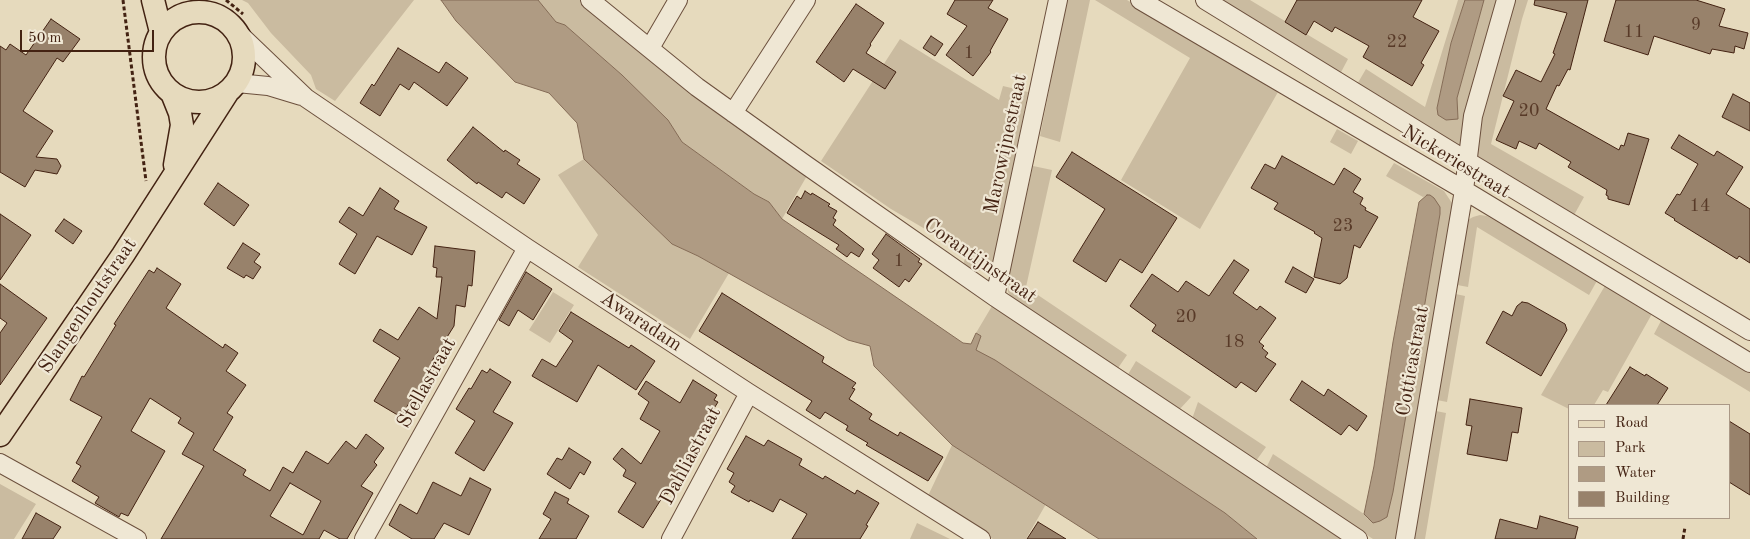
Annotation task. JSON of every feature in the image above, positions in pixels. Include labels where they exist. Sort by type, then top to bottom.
[{"type":"main road","points":[[153,0],[161,32]]},
{"type":"main road","points":[[207,7],[226,20],[236,30],[242,42],[244,56],[242,70],[232,88],[214,100],[200,102],[185,100],[172,93],[162,84],[156,72],[154,58],[161,32],[171,21],[184,14],[207,7]]},
{"type":"main road","name":"Slangenhoutstraat","points":[[0,435],[68,337],[232,88]]},
{"type":"main road","name":"Slangenhoutstraat","points":[[172,93],[180,113],[182,125],[174,176]]},
{"type":"street","name":"Corantijnstraat","points":[[590,0],[697,87],[995,298],[1358,539]]},
{"type":"street","points":[[650,48],[678,0]]},
{"type":"street","points":[[733,112],[806,0]]},
{"type":"street","name":"Marowijnestraat","points":[[995,298],[1058,0]]},
{"type":"street","name":"Nickeriestraat","points":[[1140,0],[1464,190],[1750,363]]},
{"type":"street","name":"Nickeriestraat","points":[[1205,0],[1467,161],[1750,330]]},
{"type":"street","name":"Cotticastraat","points":[[1405,539],[1464,190],[1473,116],[1506,0]]},
{"type":"street","name":"Awaradam","points":[[236,30],[306,98],[527,248],[749,393],[978,538]]},
{"type":"street","name":"Awaradam","points":[[232,88],[268,86],[306,98]]},
{"type":"street","name":"Stellastraat","points":[[364,539],[527,248]]},
{"type":"street","name":"Dahliastraat","points":[[671,539],[749,393]]},
{"type":"street","points":[[0,463],[137,539]]},
{"type":"path","points":[[123,0],[150,211]]},
{"type":"path","points":[[1683,539],[1686,527]]},
{"type":"green space","points":[[242,0],[414,0],[335,101],[316,89],[311,75],[271,33],[248,3]]},
{"type":"green space","points":[[538,0],[581,0],[653,59],[808,174],[782,219],[769,202],[754,194],[682,142],[668,120],[622,75],[565,25],[556,22]]},
{"type":"green space","points":[[1067,0],[1090,0],[1060,142],[1040,136]]},
{"type":"green space","points":[[1095,0],[1127,0],[1278,92],[1200,229],[1121,180],[1190,58]]},
{"type":"green space","points":[[1216,0],[1250,0],[1348,59],[1339,76]]},
{"type":"green space","points":[[1458,0],[1465,0],[1451,43],[1437,108],[1458,119],[1457,98],[1484,0],[1502,0],[1462,146],[1458,147],[1356,86],[1366,69],[1425,107]]},
{"type":"green space","points":[[1510,0],[1528,0],[1491,144],[1584,197],[1573,217],[1480,161],[1476,155],[1477,117]]},
{"type":"green space","points":[[900,39],[999,100],[1003,86],[1028,92],[994,263],[986,269],[978,271],[965,268],[966,253],[891,209],[821,161]]},
{"type":"green space","points":[[1337,129],[1358,141],[1351,154],[1330,142]]},
{"type":"green space","points":[[584,159],[672,244],[729,273],[690,339],[578,267],[598,235],[558,175]]},
{"type":"green space","points":[[1394,163],[1444,191],[1456,209],[1397,539],[1373,539],[1266,468],[1273,454],[1364,514],[1368,519],[1387,516],[1393,492],[1440,214],[1440,207],[1427,195],[1423,197],[1386,176]]},
{"type":"green space","points":[[1033,166],[1052,170],[1026,287],[1127,355],[1116,371],[1012,298],[1008,292],[1007,283]]},
{"type":"green space","points":[[1480,215],[1487,216],[1598,279],[1589,295],[1477,227],[1468,287],[1452,284],[1466,221]]},
{"type":"green space","points":[[1606,284],[1653,312],[1608,392],[1603,390],[1595,404],[1568,404],[1568,408],[1541,395]]},
{"type":"green space","points":[[553,292],[574,305],[550,343],[529,330]]},
{"type":"green space","points":[[1451,293],[1465,296],[1447,402],[1432,399]]},
{"type":"green space","points":[[992,306],[1345,539],[1257,539],[1225,513],[975,350],[980,336],[976,333]]},
{"type":"green space","points":[[1662,319],[1750,373],[1750,392],[1654,334]]},
{"type":"green space","points":[[1136,361],[1191,397],[1179,410],[1127,376]]},
{"type":"green space","points":[[1198,402],[1266,447],[1256,461],[1192,419]]},
{"type":"green space","points":[[1436,411],[1446,413],[1425,539],[1409,539],[1431,415]]},
{"type":"green space","points":[[952,445],[1046,504],[1026,539],[993,539],[927,498]]},
{"type":"green space","points":[[0,484],[36,504],[14,539],[0,539]]},
{"type":"green space","points":[[917,523],[950,539],[910,539]]},
{"type":"water","points":[[441,0],[538,0],[556,22],[565,25],[622,75],[668,120],[682,142],[754,194],[769,202],[782,219],[963,343],[971,344],[976,333],[981,336],[976,350],[995,360],[1225,513],[1257,539],[1099,539],[952,445],[874,366],[870,346],[848,340],[698,256],[672,244],[584,159],[577,123],[549,93],[515,82],[456,21]]},
{"type":"water","points":[[1465,0],[1484,0],[1457,98],[1458,119],[1446,120],[1438,115],[1437,108],[1451,43]]},
{"type":"water","points":[[1427,195],[1434,198],[1440,207],[1440,214],[1393,492],[1387,517],[1373,523],[1364,514],[1374,466],[1393,342],[1419,202]]},
{"type":"building","points":[[955,0],[993,0],[988,8],[1008,19],[991,52],[973,76],[946,55],[967,26],[947,14]]},
{"type":"building","points":[[1297,0],[1422,0],[1413,17],[1439,31],[1421,63],[1424,65],[1412,86],[1363,57],[1369,46],[1335,27],[1332,32],[1314,21],[1306,35],[1285,22]]},
{"type":"building","points":[[1535,0],[1588,0],[1570,70],[1568,69],[1559,86],[1557,85],[1546,109],[1619,150],[1621,145],[1624,146],[1628,133],[1649,139],[1629,205],[1608,199],[1606,195],[1607,190],[1568,167],[1571,162],[1539,143],[1536,149],[1519,141],[1516,149],[1496,140],[1514,101],[1503,96],[1516,70],[1541,82],[1555,54],[1553,53],[1567,13],[1534,5]]},
{"type":"building","points":[[1616,0],[1696,0],[1725,9],[1719,26],[1748,33],[1744,49],[1735,46],[1734,53],[1712,49],[1710,54],[1654,36],[1648,55],[1604,41]]},
{"type":"building","points":[[856,4],[884,23],[866,53],[896,72],[885,89],[853,69],[844,82],[816,62]]},
{"type":"building","points":[[51,19],[80,39],[63,62],[57,58],[23,111],[53,131],[36,157],[57,159],[61,166],[57,174],[35,170],[25,187],[0,172],[0,46],[6,50],[10,44],[26,55]]},
{"type":"building","points":[[931,36],[943,44],[935,56],[923,48]]},
{"type":"building","points":[[398,48],[439,73],[446,62],[468,78],[447,106],[414,82],[409,90],[400,84],[380,116],[360,103],[372,84],[374,86]]},
{"type":"building","points":[[1733,94],[1750,103],[1750,131],[1722,117]]},
{"type":"building","points":[[473,127],[504,152],[505,150],[520,160],[517,164],[540,179],[524,204],[506,192],[502,198],[478,182],[477,184],[447,160]]},
{"type":"building","points":[[1679,135],[1714,156],[1717,151],[1743,167],[1726,194],[1750,209],[1750,263],[1739,256],[1737,259],[1665,213],[1677,194],[1680,195],[1698,164],[1671,148]]},
{"type":"building","points":[[1072,152],[1177,218],[1142,273],[1120,259],[1106,282],[1073,261],[1105,209],[1056,177]]},
{"type":"building","points":[[1282,156],[1334,185],[1344,168],[1361,179],[1353,192],[1363,198],[1360,204],[1366,208],[1365,210],[1378,217],[1360,248],[1354,245],[1347,278],[1340,284],[1314,277],[1322,238],[1315,232],[1274,209],[1278,203],[1251,188],[1265,164],[1275,169]]},
{"type":"building","points":[[218,183],[249,205],[234,226],[204,204]]},
{"type":"building","points":[[380,188],[399,201],[394,209],[427,227],[412,255],[377,236],[355,274],[339,264],[357,234],[339,222],[349,207],[363,216]]},
{"type":"building","points":[[805,191],[830,204],[828,206],[837,211],[833,218],[836,220],[833,225],[864,249],[859,257],[851,252],[847,257],[836,249],[839,245],[787,213],[797,196],[801,199]]},
{"type":"building","points":[[0,214],[31,235],[0,280]]},
{"type":"building","points":[[64,219],[82,231],[73,244],[55,231]]},
{"type":"building","points":[[886,234],[920,259],[918,262],[922,264],[909,282],[905,279],[899,287],[873,268],[879,260],[872,254]]},
{"type":"building","points":[[243,243],[260,254],[254,262],[261,267],[253,279],[246,275],[244,278],[227,268]]},
{"type":"building","points":[[435,246],[475,251],[472,286],[468,285],[465,307],[456,305],[454,326],[432,361],[439,365],[421,394],[416,391],[401,417],[374,401],[400,358],[373,341],[380,329],[398,340],[419,307],[437,319],[442,277],[436,277],[437,268],[433,267]]},
{"type":"building","points":[[1234,260],[1249,270],[1233,293],[1257,310],[1260,306],[1276,318],[1259,342],[1268,353],[1265,357],[1276,364],[1256,392],[1241,382],[1236,388],[1152,331],[1156,325],[1130,306],[1152,274],[1178,292],[1186,281],[1209,296]]},
{"type":"building","points":[[1293,267],[1314,279],[1306,293],[1285,282]]},
{"type":"building","points":[[157,268],[181,284],[166,308],[223,348],[225,344],[238,353],[226,371],[246,385],[227,413],[233,417],[213,450],[246,470],[243,475],[270,491],[283,467],[293,473],[306,451],[328,464],[346,441],[356,449],[366,434],[384,448],[374,462],[377,465],[361,486],[373,493],[347,539],[340,539],[324,530],[319,539],[161,539],[204,466],[182,454],[194,433],[178,423],[181,418],[150,398],[131,431],[165,451],[128,516],[121,513],[119,517],[95,503],[99,497],[72,481],[81,466],[76,463],[102,417],[70,400],[82,376],[84,377],[116,325],[114,324],[149,270],[154,273]],"holes":[[[290,483],[321,501],[303,535],[270,516]]]},
{"type":"building","points":[[526,272],[552,289],[533,320],[518,310],[509,326],[499,320]]},
{"type":"building","points":[[0,284],[47,318],[0,385],[0,333],[7,323],[0,318]]},
{"type":"building","points":[[722,293],[824,357],[822,362],[856,383],[852,388],[855,389],[849,399],[872,414],[869,419],[898,436],[900,432],[943,457],[928,481],[866,445],[868,443],[846,430],[848,426],[825,412],[820,419],[806,410],[812,401],[699,331]]},
{"type":"building","points":[[1522,302],[1528,303],[1565,324],[1567,330],[1541,376],[1486,343],[1503,311],[1512,316],[1517,306]]},
{"type":"building","points":[[571,312],[629,348],[631,345],[655,361],[636,390],[598,365],[577,402],[532,376],[542,359],[556,367],[573,341],[559,331]]},
{"type":"building","points":[[1630,367],[1645,376],[1646,374],[1668,388],[1658,404],[1607,404]]},
{"type":"building","points":[[490,369],[511,382],[493,412],[513,423],[484,471],[455,453],[475,421],[456,409],[482,370],[487,373]]},
{"type":"building","points":[[693,380],[717,395],[714,400],[718,402],[698,434],[700,435],[668,494],[665,493],[643,528],[618,512],[636,483],[623,476],[626,470],[613,459],[622,448],[641,464],[660,431],[640,419],[649,402],[638,394],[646,381],[680,403]]},
{"type":"building","points":[[1302,381],[1324,396],[1328,389],[1367,416],[1357,431],[1349,425],[1341,435],[1290,400]]},
{"type":"building","points":[[1470,399],[1522,408],[1518,433],[1512,432],[1507,461],[1467,454],[1472,426],[1466,425]]},
{"type":"building","points":[[1730,422],[1750,434],[1750,495],[1730,483]]},
{"type":"building","points":[[746,436],[764,446],[768,440],[802,459],[799,465],[823,479],[825,476],[855,494],[857,490],[879,503],[860,539],[792,539],[807,514],[780,499],[773,512],[731,492],[735,486],[729,482],[734,473],[727,469]]},
{"type":"building","points":[[569,448],[591,462],[584,475],[580,472],[570,489],[547,474],[557,458],[562,460]]},
{"type":"building","points":[[470,478],[491,489],[469,535],[444,523],[434,539],[412,539],[389,525],[400,504],[417,514],[433,482],[461,496]]},
{"type":"building","points":[[555,492],[569,499],[567,503],[589,516],[576,539],[539,539],[551,519],[543,514]]},
{"type":"building","points":[[36,513],[61,527],[53,539],[22,539]]},
{"type":"building","points":[[1540,516],[1578,527],[1575,539],[1495,539],[1500,519],[1537,529]]},
{"type":"building","points":[[1038,522],[1066,539],[1027,539]]}]
